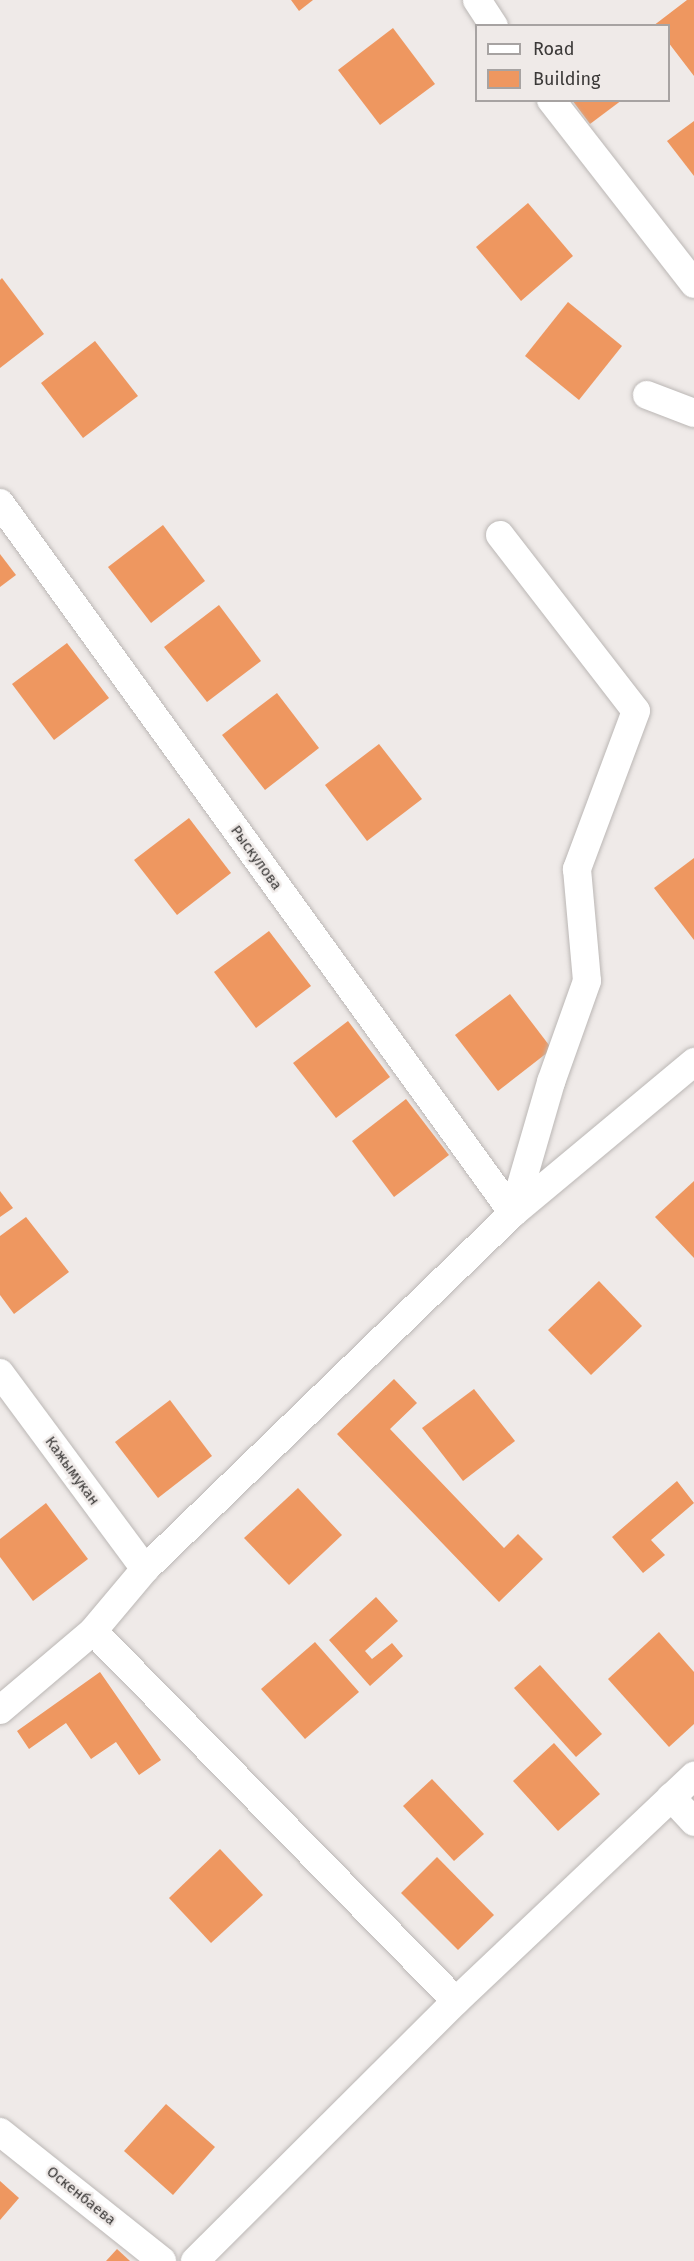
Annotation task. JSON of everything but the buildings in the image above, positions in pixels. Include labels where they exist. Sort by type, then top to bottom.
[{"type":"street","points":[[477,0],[493,24]]},
{"type":"street","points":[[553,102],[694,284]]},
{"type":"street","points":[[646,395],[694,413]]},
{"type":"street","name":"Рыскулова","points":[[0,503],[513,1214]]},
{"type":"street","points":[[500,535],[636,711],[578,869],[586,981],[551,1082],[513,1214]]},
{"type":"street","points":[[0,1710],[93,1631],[145,1569],[513,1214],[694,1062]]},
{"type":"street","name":"Кажымукан","points":[[0,1373],[145,1569]]},
{"type":"street","points":[[93,1631],[456,2001]]},
{"type":"street","points":[[195,2261],[456,2001],[694,1776]]},
{"type":"street","points":[[671,1797],[694,1822]]},
{"type":"street","name":"Оскенбаева","points":[[0,2132],[162,2261]]}]
